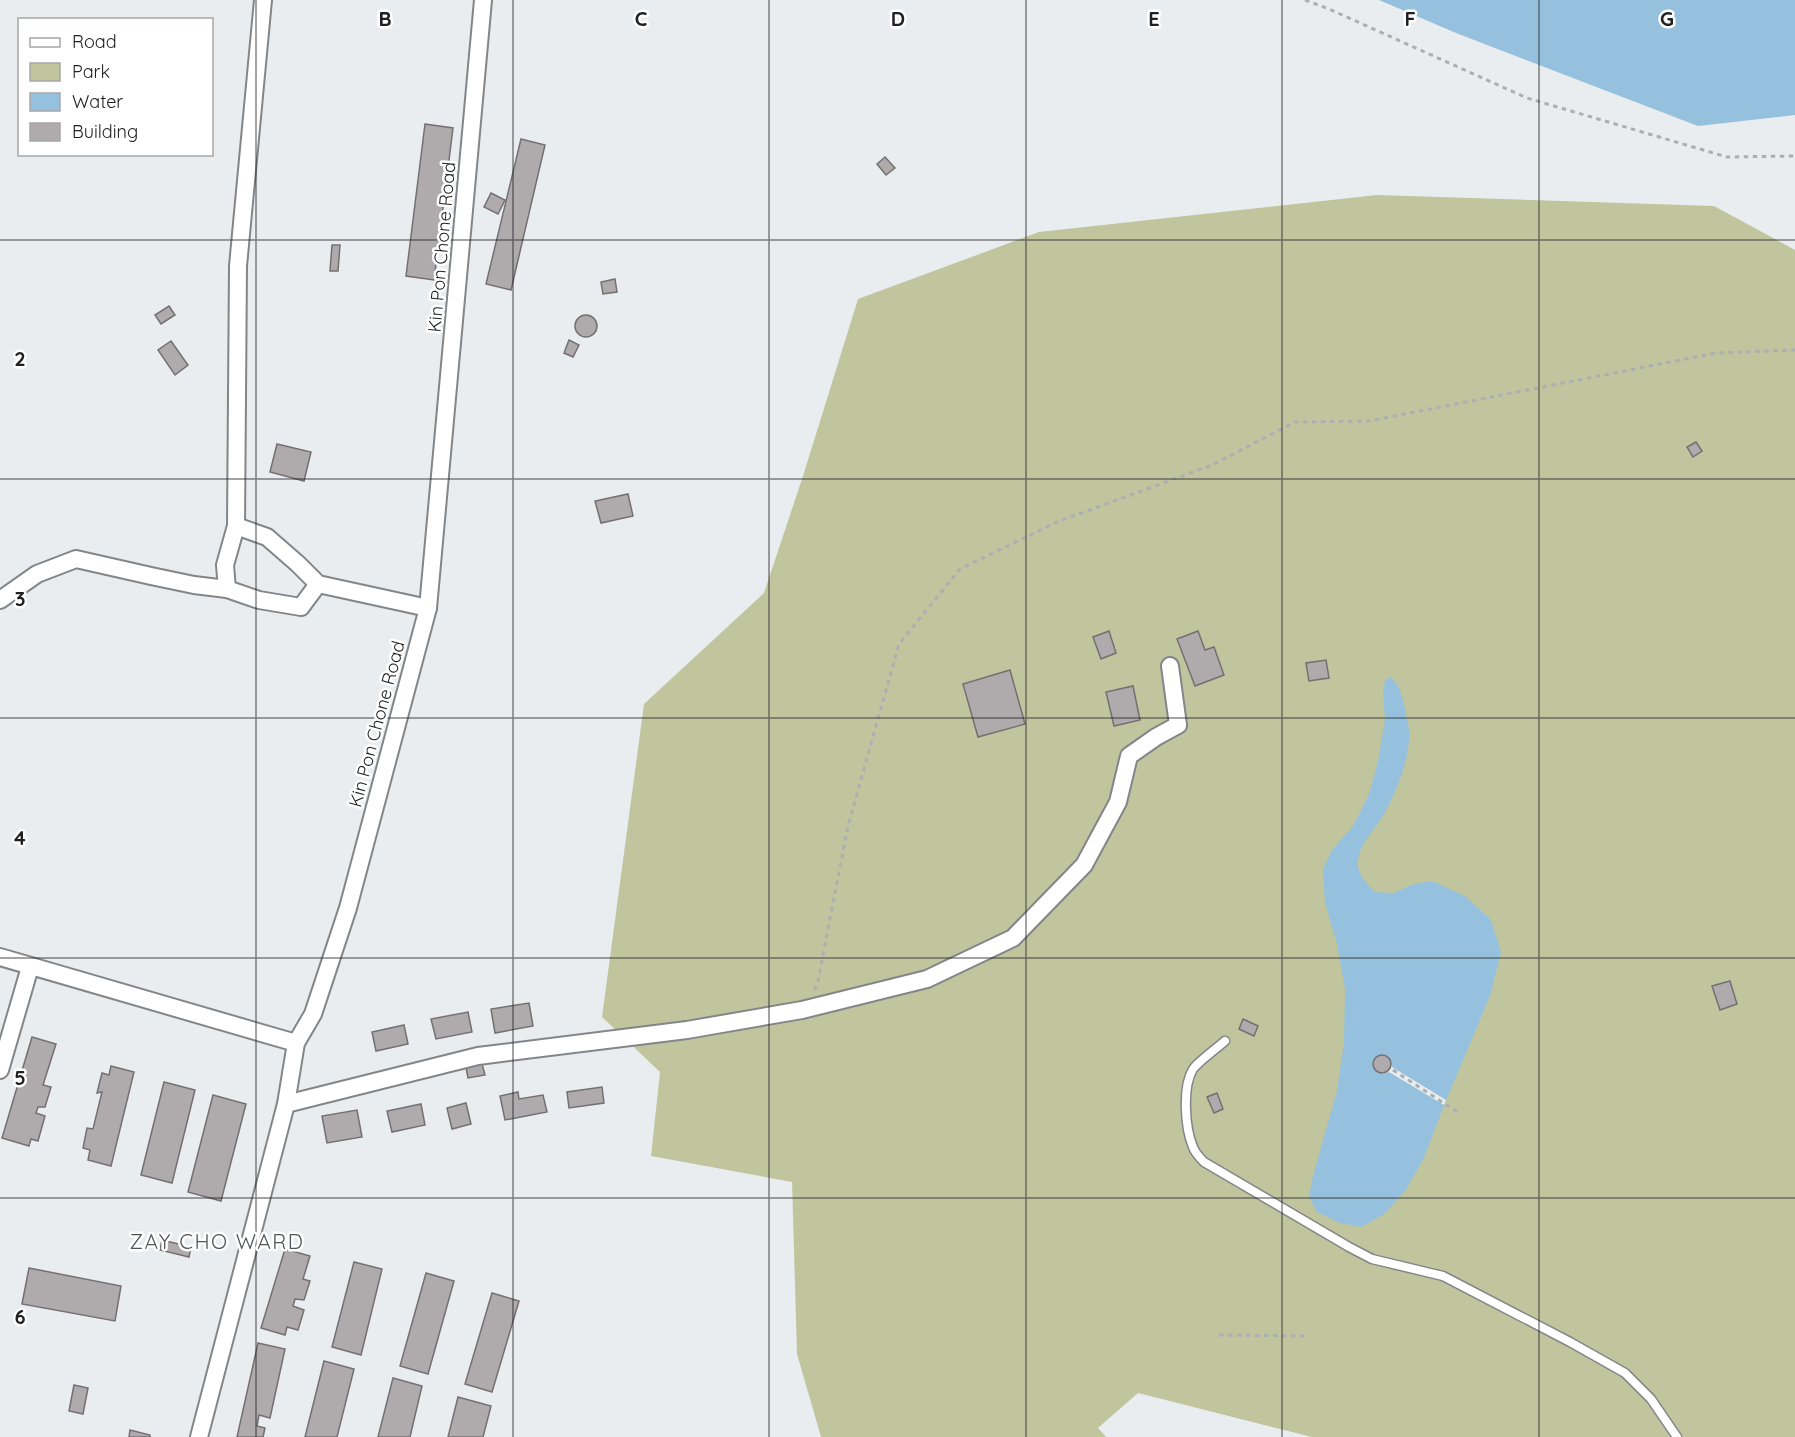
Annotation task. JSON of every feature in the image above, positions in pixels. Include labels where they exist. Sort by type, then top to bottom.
[{"type":"street","points":[[227,589],[225,565],[236,526],[238,266],[263,0]]},
{"type":"street","name":"Kin Pon Chone Road","points":[[200,1437],[286,1104],[296,1043],[313,1014],[348,908],[428,608],[483,0]]},
{"type":"street","points":[[236,526],[267,537],[318,584],[428,608]]},
{"type":"street","points":[[0,600],[37,574],[76,558],[194,585],[227,589],[259,600],[301,607],[318,584]]},
{"type":"street","points":[[286,1104],[478,1056],[687,1030],[802,1010],[927,979],[1013,938],[1084,865],[1118,802],[1129,756],[1156,737],[1179,725],[1170,666]]},
{"type":"street","points":[[0,957],[296,1043]]},
{"type":"street","points":[[0,1070],[30,967]]},
{"type":"lane","points":[[1225,1041],[1194,1069],[1187,1090],[1186,1114],[1189,1134],[1193,1149],[1204,1162],[1348,1247],[1372,1259],[1443,1276],[1625,1373],[1651,1399],[1677,1437]]},
{"type":"path","points":[[1305,0],[1527,98],[1727,157],[1795,156]]},
{"type":"path","points":[[802,1010],[817,986],[848,826],[899,644],[960,569],[1058,522],[1212,465],[1295,422],[1369,422],[1716,353],[1795,350]]},
{"type":"path","points":[[1393,1070],[1459,1113]]},
{"type":"path","points":[[1219,1335],[1306,1336]]},
{"type":"green space","points":[[1377,195],[1714,206],[1795,250],[1795,1437],[1312,1437],[1138,1393],[1098,1428],[1106,1437],[821,1437],[797,1354],[792,1182],[651,1156],[660,1072],[602,1017],[644,704],[764,593],[858,299],[1039,232]]},
{"type":"water","points":[[1379,0],[1795,0],[1795,115],[1698,126],[1456,33]]},
{"type":"water","points":[[1390,677],[1402,696],[1409,729],[1408,751],[1389,804],[1365,841],[1360,853],[1358,865],[1360,874],[1375,892],[1393,893],[1414,884],[1432,881],[1465,896],[1491,920],[1501,952],[1490,996],[1423,1160],[1405,1191],[1384,1214],[1361,1227],[1340,1223],[1317,1212],[1309,1197],[1337,1091],[1344,1042],[1345,989],[1337,944],[1325,903],[1323,869],[1332,850],[1353,826],[1369,794],[1378,761],[1385,720],[1383,692],[1385,681]]},
{"type":"pier","points":[[1380,1055],[1389,1057],[1392,1067],[1446,1100],[1444,1105],[1389,1072],[1383,1074],[1377,1072],[1373,1064],[1375,1058]]},
{"type":"building","points":[[425,124],[453,128],[434,280],[406,276]]},
{"type":"building","points":[[521,139],[545,145],[511,290],[486,284]]},
{"type":"building","points":[[885,157],[895,168],[886,175],[877,164]]},
{"type":"building","points":[[491,193],[505,200],[498,214],[484,207]]},
{"type":"building","points":[[332,245],[340,245],[338,271],[330,271]]},
{"type":"building","points":[[615,279],[617,292],[603,294],[601,282]]},
{"type":"building","points":[[169,306],[175,315],[161,324],[155,315]]},
{"type":"building","points":[[586,315],[594,318],[597,326],[594,334],[586,337],[578,334],[575,326],[578,318]]},
{"type":"building","points":[[569,340],[579,345],[573,357],[564,353]]},
{"type":"building","points":[[171,341],[188,365],[175,375],[158,350]]},
{"type":"building","points":[[1696,442],[1702,451],[1693,457],[1687,447]]},
{"type":"building","points":[[277,444],[311,452],[304,481],[270,472]]},
{"type":"building","points":[[628,494],[633,516],[601,523],[595,501]]},
{"type":"building","points":[[1109,631],[1116,653],[1101,659],[1093,637]]},
{"type":"building","points":[[1198,631],[1205,650],[1214,647],[1224,675],[1195,686],[1177,639]]},
{"type":"building","points":[[1326,660],[1329,678],[1309,681],[1306,663]]},
{"type":"building","points":[[1010,670],[1025,724],[978,737],[963,684]]},
{"type":"building","points":[[1133,686],[1140,720],[1114,726],[1106,692]]},
{"type":"building","points":[[1730,981],[1737,1004],[1720,1010],[1712,986]]},
{"type":"building","points":[[529,1003],[533,1026],[495,1033],[491,1009]]},
{"type":"building","points":[[468,1012],[472,1032],[436,1039],[431,1019]]},
{"type":"building","points":[[1243,1019],[1258,1026],[1254,1036],[1239,1029]]},
{"type":"building","points":[[404,1025],[408,1044],[376,1051],[372,1032]]},
{"type":"building","points":[[32,1037],[56,1044],[43,1085],[51,1087],[45,1107],[38,1107],[36,1113],[45,1116],[38,1141],[31,1139],[29,1146],[2,1138]]},
{"type":"building","points":[[1378,1055],[1386,1055],[1391,1060],[1389,1071],[1378,1073],[1373,1068],[1373,1060]]},
{"type":"building","points":[[482,1064],[485,1075],[468,1078],[466,1067]]},
{"type":"building","points":[[111,1066],[134,1072],[111,1166],[88,1160],[90,1150],[83,1148],[87,1128],[93,1129],[102,1092],[97,1093],[102,1073],[109,1075]]},
{"type":"building","points":[[164,1082],[195,1090],[172,1183],[141,1175]]},
{"type":"building","points":[[602,1087],[604,1103],[569,1108],[567,1092]]},
{"type":"building","points":[[518,1092],[519,1099],[543,1095],[547,1112],[505,1120],[500,1096]]},
{"type":"building","points":[[1217,1093],[1223,1109],[1214,1113],[1207,1097]]},
{"type":"building","points":[[213,1095],[246,1104],[221,1201],[188,1192]]},
{"type":"building","points":[[466,1103],[471,1124],[452,1129],[447,1108]]},
{"type":"building","points":[[421,1104],[425,1125],[392,1132],[387,1111]]},
{"type":"building","points":[[357,1110],[362,1137],[327,1143],[322,1116]]},
{"type":"building","points":[[162,1240],[191,1247],[189,1257],[160,1250]]},
{"type":"building","points":[[285,1249],[310,1256],[303,1279],[310,1281],[304,1300],[295,1299],[293,1306],[304,1310],[298,1330],[287,1327],[285,1335],[261,1328]]},
{"type":"building","points":[[354,1262],[382,1269],[361,1355],[332,1347]]},
{"type":"building","points":[[29,1268],[121,1286],[115,1321],[22,1304]]},
{"type":"building","points":[[426,1273],[454,1281],[428,1374],[400,1366]]},
{"type":"building","points":[[492,1293],[519,1301],[492,1392],[465,1384]]},
{"type":"building","points":[[258,1343],[285,1349],[270,1418],[259,1415],[257,1426],[265,1428],[263,1437],[237,1437]]},
{"type":"building","points":[[324,1361],[354,1369],[337,1437],[305,1437]]},
{"type":"building","points":[[393,1378],[422,1386],[410,1437],[378,1437]]},
{"type":"building","points":[[74,1385],[88,1388],[83,1414],[69,1411]]},
{"type":"building","points":[[458,1397],[491,1406],[483,1437],[448,1437]]},
{"type":"building","points":[[130,1430],[150,1435],[150,1437],[129,1437]]},
{"type":"district","name":"ZAY CHO WARD","points":[[217,1242]]}]
